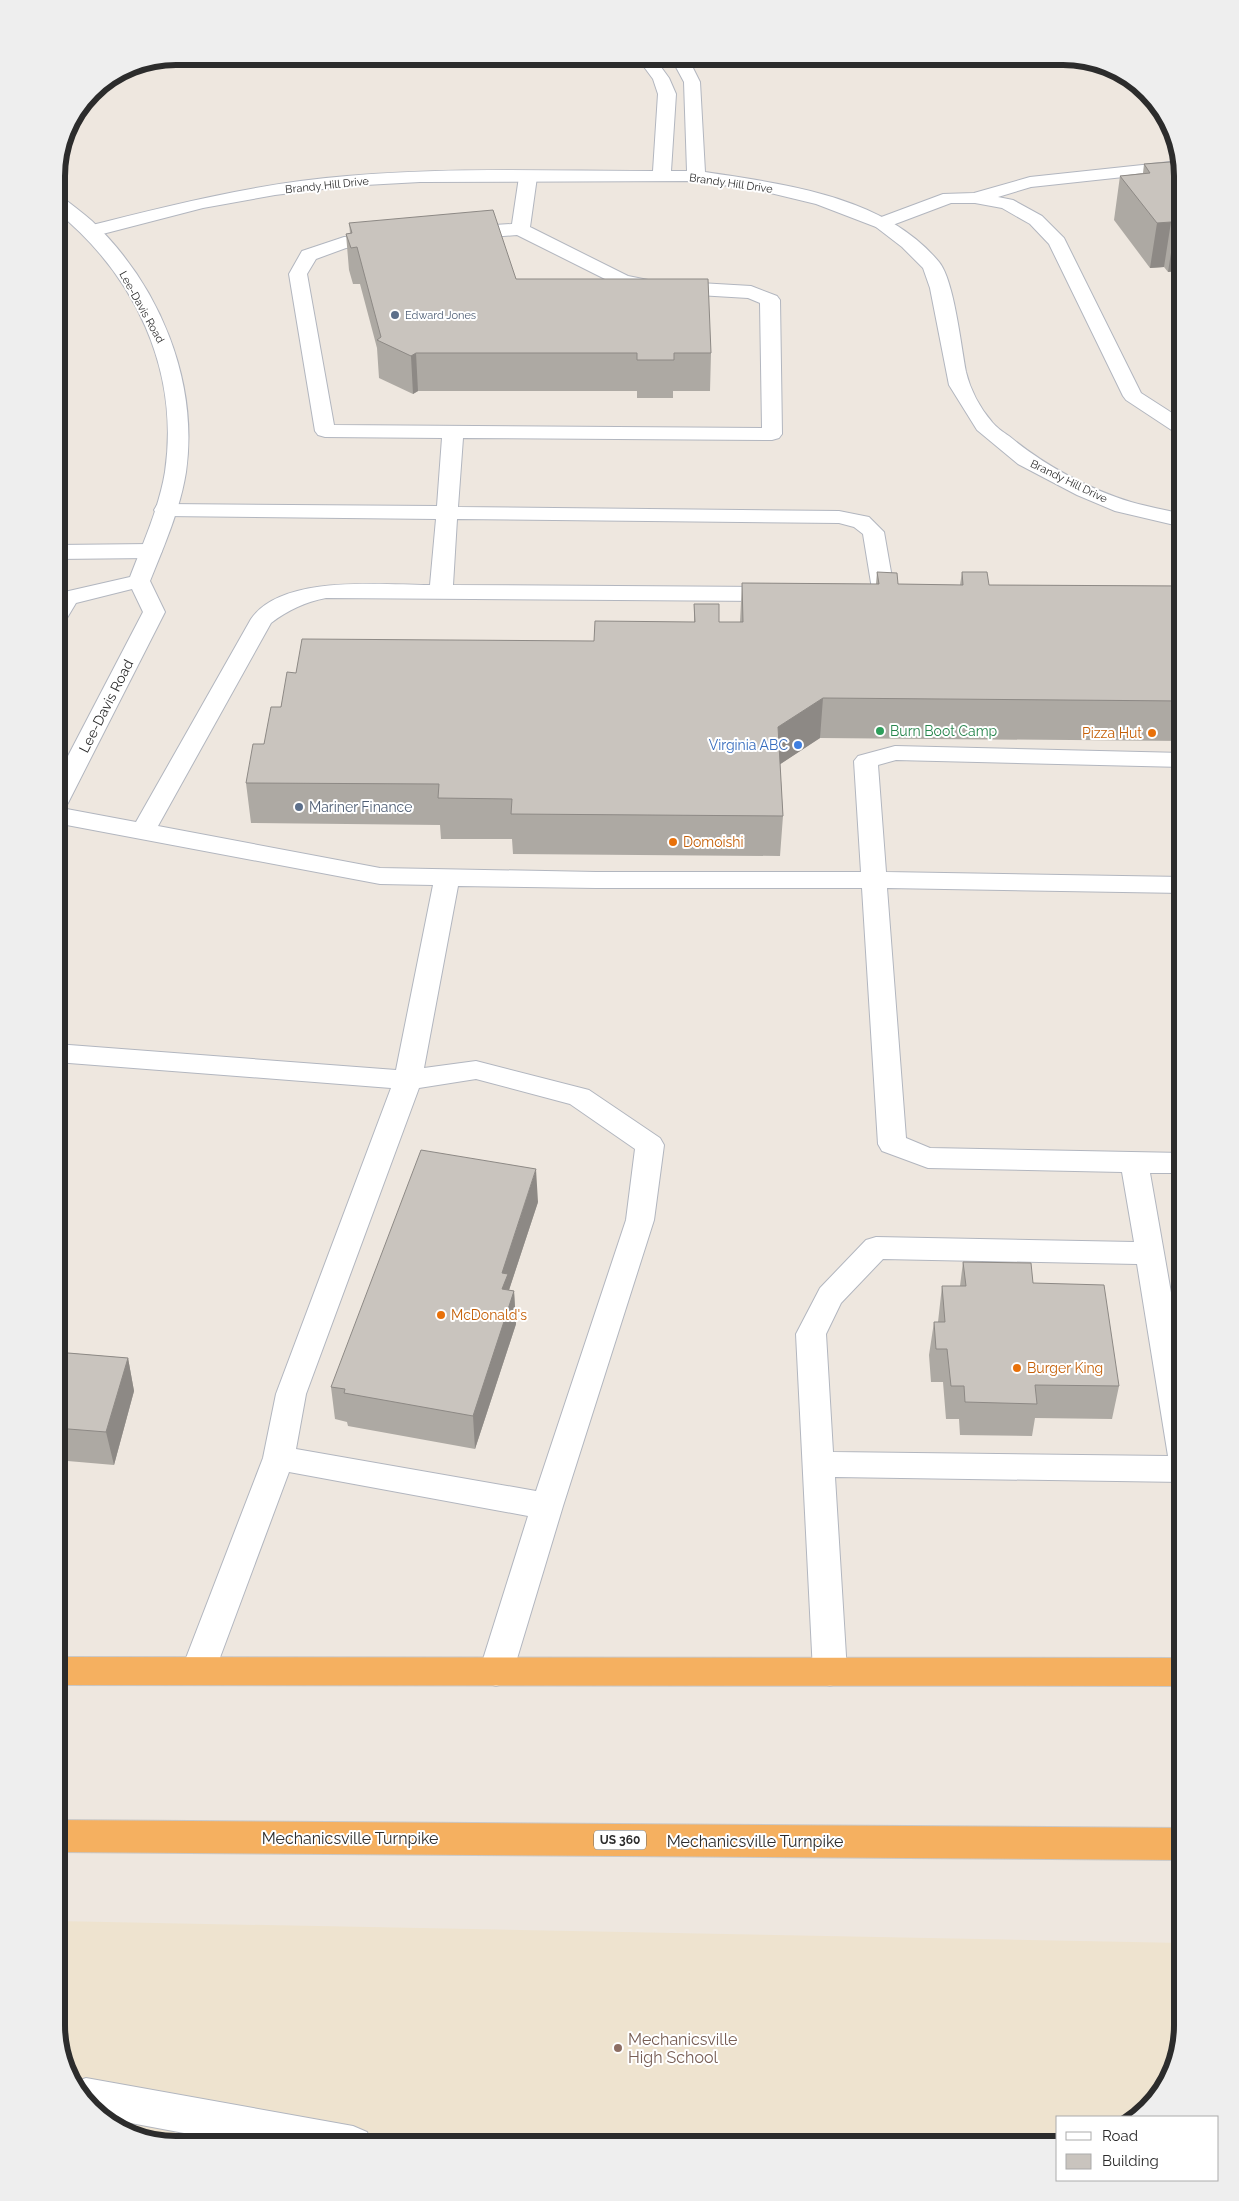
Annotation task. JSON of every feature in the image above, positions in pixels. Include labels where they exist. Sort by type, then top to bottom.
[{"type":"highway","points":[[65,1671],[1174,1672]]},
{"type":"highway","name":"Mechanicsville Turnpike","points":[[65,1836],[1174,1844]]},
{"type":"street","points":[[651,65],[661,78],[667,94],[662,176]]},
{"type":"street","points":[[683,65],[692,82],[696,176]]},
{"type":"street","points":[[974,198],[1030,182],[1174,167]]},
{"type":"street","name":"Brandy Hill Drive","points":[[91,231],[204,203],[284,189],[420,177],[696,176],[762,186],[822,200],[882,223],[909,243],[932,266],[940,288],[959,385],[984,426],[1025,460],[1084,491],[1123,506],[1174,519]]},
{"type":"street","points":[[520,228],[528,177]]},
{"type":"street","points":[[882,223],[949,198],[974,198],[1007,204],[1036,220],[1057,242],[1134,396],[1174,423]]},
{"type":"street","name":"Lee-Davis Road","points":[[65,209],[91,231],[128,276],[164,347],[176,396],[179,429],[175,472],[165,510],[139,581],[154,612],[65,785]]},
{"type":"street","points":[[402,238],[344,243],[309,255],[298,274],[325,431],[772,434],[770,300],[752,292],[648,286],[622,280],[520,228],[441,235]]},
{"type":"street","points":[[441,591],[453,432]]},
{"type":"street","points":[[165,510],[839,517],[862,522],[873,532],[884,595]]},
{"type":"street","points":[[65,552],[151,551]]},
{"type":"street","points":[[65,603],[68,598],[139,581]]},
{"type":"street","points":[[143,830],[258,625],[280,605],[299,597],[326,591],[798,594]]},
{"type":"street","points":[[1174,760],[895,753],[866,761],[892,1144],[928,1158],[1174,1163]]},
{"type":"street","points":[[65,817],[380,876],[738,882],[874,880],[1174,884]]},
{"type":"street","points":[[198,1671],[279,1458],[291,1394],[408,1080],[448,878]]},
{"type":"street","points":[[65,1054],[408,1080],[476,1070],[579,1097],[650,1145],[640,1220],[547,1506],[496,1672]]},
{"type":"street","points":[[1134,1161],[1174,1400]]},
{"type":"street","points":[[830,1672],[811,1334],[830,1296],[876,1248],[1150,1253]]},
{"type":"street","points":[[279,1458],[547,1506]]},
{"type":"street","points":[[817,1464],[1174,1470]]},
{"type":"street","points":[[91,2097],[308,2136]]},
{"type":"shaded area","name":"Mechanicsville High School","points":[[65,1921],[1174,1943],[1174,2032],[1172,2047],[1163,2074],[1146,2098],[1131,2113],[1126,2116],[1056,2116],[1056,2136],[169,2136],[140,2130],[127,2125],[108,2113],[88,2093],[73,2068],[67,2047],[65,2025]]},
{"type":"building","points":[[1170,162],[1174,167],[1174,226],[1171,222],[1157,223],[1120,176],[1150,173],[1144,164]]},
{"type":"building","points":[[493,210],[516,279],[708,279],[711,353],[674,353],[674,360],[637,360],[637,353],[416,353],[411,356],[377,340],[381,337],[357,247],[351,248],[346,234],[352,233],[349,223]]},
{"type":"building","points":[[877,572],[897,573],[898,584],[963,585],[962,572],[987,572],[989,585],[1174,586],[1174,701],[823,698],[778,727],[783,816],[511,814],[512,799],[438,798],[439,784],[246,783],[253,744],[264,744],[271,707],[281,707],[287,672],[296,673],[302,639],[594,641],[595,621],[695,622],[694,604],[719,604],[719,622],[743,622],[742,583],[879,584]]},
{"type":"building","name":"McDonald's","points":[[421,1150],[536,1169],[502,1273],[508,1274],[502,1289],[514,1291],[473,1416],[344,1393],[345,1389],[331,1387]]},
{"type":"building","name":"Burger King","points":[[963,1262],[1031,1263],[1033,1283],[1104,1285],[1119,1386],[1035,1385],[1037,1404],[965,1402],[964,1386],[951,1386],[947,1349],[936,1349],[934,1322],[945,1322],[942,1286],[966,1286]]},
{"type":"building","points":[[65,1353],[128,1358],[106,1432],[65,1429]]},
{"type":"place","name":"Edward Jones","points":[[395,315]]},
{"type":"place","name":"Burn Boot Camp","points":[[880,731]]},
{"type":"place","name":"Pizza Hut","points":[[1152,733]]},
{"type":"place","name":"Virginia ABC","points":[[798,745]]},
{"type":"place","name":"Mariner Finance","points":[[299,807]]},
{"type":"place","name":"Domoishi","points":[[673,842]]},
{"type":"place","name":"McDonald's","points":[[441,1315]]},
{"type":"place","name":"Burger King","points":[[1017,1368]]},
{"type":"place","name":"Mechanicsville High School","points":[[618,2048]]}]
